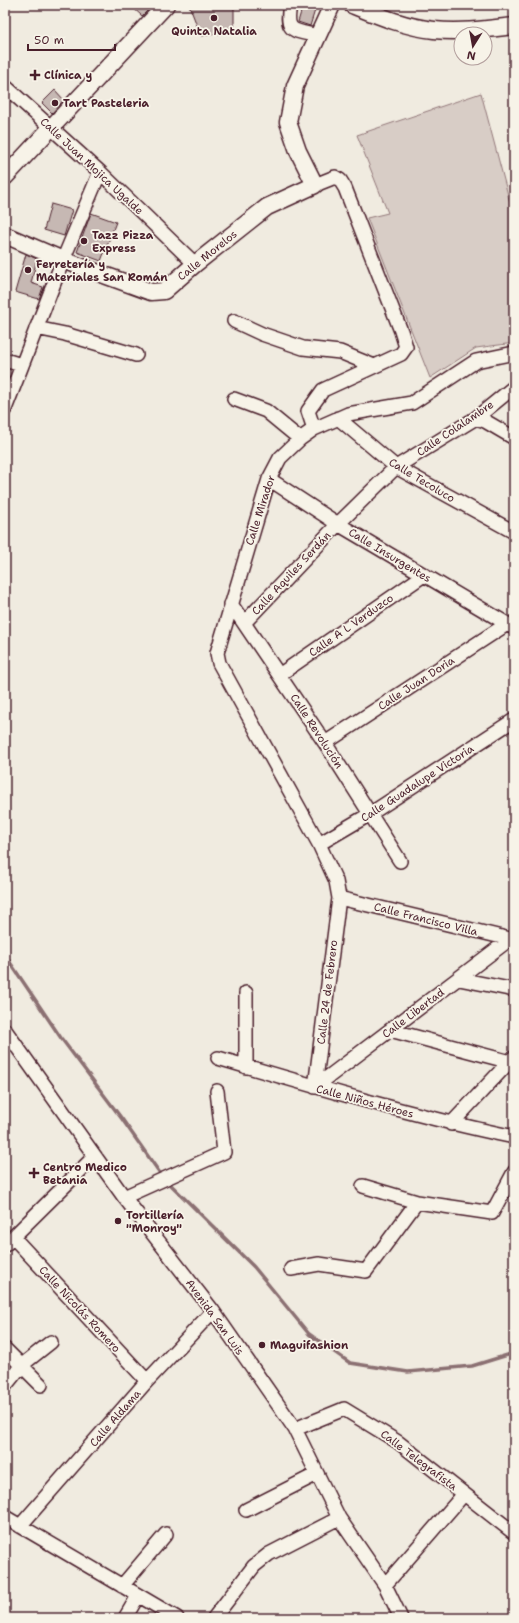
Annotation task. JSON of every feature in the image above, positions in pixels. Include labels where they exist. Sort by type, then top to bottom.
[{"type":"main road","points":[[5,178],[166,5]]},
{"type":"main road","points":[[315,185],[298,151],[288,122],[295,86],[332,5]]},
{"type":"main road","points":[[352,5],[392,21],[434,30],[464,31],[514,26]]},
{"type":"main road","name":"Calle Morelos","points":[[5,235],[63,260],[151,292],[164,291],[195,264],[267,207],[315,185]]},
{"type":"street","points":[[290,5],[288,22],[290,27],[293,30],[318,36]]},
{"type":"street","name":"Calle Juan Mojica Ugalde","points":[[5,86],[100,172],[195,264]]},
{"type":"street","points":[[5,409],[63,260],[100,172]]},
{"type":"street","points":[[314,429],[308,411],[323,390],[401,354],[406,347],[345,188],[340,180],[335,177],[315,185]]},
{"type":"street","points":[[234,321],[262,334],[303,348],[340,352],[374,366]]},
{"type":"street","points":[[36,328],[65,334],[136,355]]},
{"type":"street","name":"Calle Mirador","points":[[217,658],[231,604],[269,479],[280,458],[300,439],[314,429],[338,418],[348,414],[412,403],[476,361],[514,353]]},
{"type":"street","points":[[5,360],[21,365]]},
{"type":"street","name":"Calle Colalambre","points":[[338,524],[396,467],[476,418],[514,387]]},
{"type":"street","points":[[234,398],[266,411],[300,439]]},
{"type":"street","name":"Calle Tecoluco","points":[[338,418],[396,467],[514,532]]},
{"type":"street","points":[[476,418],[485,421],[514,438]]},
{"type":"street","name":"Calle Insurgentes","points":[[269,479],[338,524],[511,626]]},
{"type":"street","name":"Calle Aquiles Serdán","points":[[245,622],[338,524]]},
{"type":"street","name":"Calle A L Verduzco","points":[[279,675],[424,575]]},
{"type":"street","name":"Calle Revolución","points":[[231,604],[245,622],[325,743],[400,861]]},
{"type":"street","name":"Calle Juan Doria","points":[[325,743],[511,626]]},
{"type":"street","name":"Calle 24 de Febrero","points":[[217,658],[319,844],[336,881],[339,898],[315,1087]]},
{"type":"street","name":"Calle Guadalupe Victoria","points":[[319,844],[370,814],[514,720]]},
{"type":"street","name":"Calle Francisco Villa","points":[[339,898],[512,940]]},
{"type":"street","name":"Calle Libertad","points":[[315,1087],[512,940]]},
{"type":"street","points":[[460,978],[514,990]]},
{"type":"street","points":[[246,993],[246,1067]]},
{"type":"street","name":"Avenida San Luis","points":[[5,1030],[124,1197],[213,1311],[296,1429],[339,1518],[385,1585],[401,1618]]},
{"type":"street","points":[[390,1030],[512,1061],[451,1124]]},
{"type":"street","name":"Calle Niños Héroes","points":[[218,1058],[315,1087],[451,1124],[514,1137]]},
{"type":"street","points":[[124,1197],[224,1152],[217,1090]]},
{"type":"street","points":[[9,1241],[96,1156]]},
{"type":"street","points":[[363,1186],[416,1202],[492,1213],[514,1172]]},
{"type":"street","points":[[291,1269],[319,1264],[366,1271],[416,1202]]},
{"type":"street","name":"Calle Nicolás Romero","points":[[9,1241],[147,1382]]},
{"type":"street","name":"Calle Aldama","points":[[20,1526],[147,1382],[213,1311]]},
{"type":"street","points":[[5,1386],[22,1365],[51,1342]]},
{"type":"street","points":[[5,1349],[41,1385]]},
{"type":"street","name":"Calle Telegrafista","points":[[296,1429],[344,1409],[398,1442],[509,1528],[514,1534]]},
{"type":"street","points":[[246,1510],[317,1474]]},
{"type":"street","points":[[385,1585],[464,1494]]},
{"type":"street","points":[[5,1517],[177,1618]]},
{"type":"street","points":[[214,1618],[254,1566],[269,1554],[339,1518]]},
{"type":"street","points":[[122,1586],[166,1534]]},
{"type":"street","points":[[125,1618],[138,1596]]},
{"type":"shaded area","points":[[481,93],[514,218],[514,343],[476,348],[430,378],[367,218],[388,213],[357,135]]},
{"type":"building","points":[[130,5],[153,5],[142,16]]},
{"type":"building","name":"Quinta Natalia","points":[[189,5],[234,5],[234,32],[201,36]]},
{"type":"building","points":[[303,5],[316,7],[310,26],[298,22]]},
{"type":"building","name":"Tart Pasteleria","points":[[55,90],[64,100],[52,113],[42,103]]},
{"type":"building","points":[[51,204],[72,210],[64,236],[44,230]]},
{"type":"building","points":[[91,213],[116,222],[101,261],[77,252]]},
{"type":"building","name":"Ferretería y Materiales San Román","points":[[26,254],[37,259],[31,283],[43,287],[39,299],[15,292]]},
{"type":"waterway","points":[[5,955],[61,1038],[122,1119],[162,1176]]},
{"type":"waterway","points":[[166,1180],[254,1267],[309,1334],[350,1363],[408,1372],[472,1366],[514,1353]]},
{"type":"place","name":"Quinta Natalia","points":[[214,18]]},
{"type":"place","name":"Clínica y","points":[[35,75]]},
{"type":"place","name":"Tart Pasteleria","points":[[55,103]]},
{"type":"place","name":"Tazz Pizza Express","points":[[84,241]]},
{"type":"place","name":"Ferretería y Materiales San Román","points":[[28,270]]},
{"type":"place","name":"Centro Medico Betania","points":[[34,1173]]},
{"type":"place","name":"Tortillería \"Monroy\"","points":[[118,1221]]},
{"type":"place","name":"Maguifashion","points":[[262,1345]]}]
